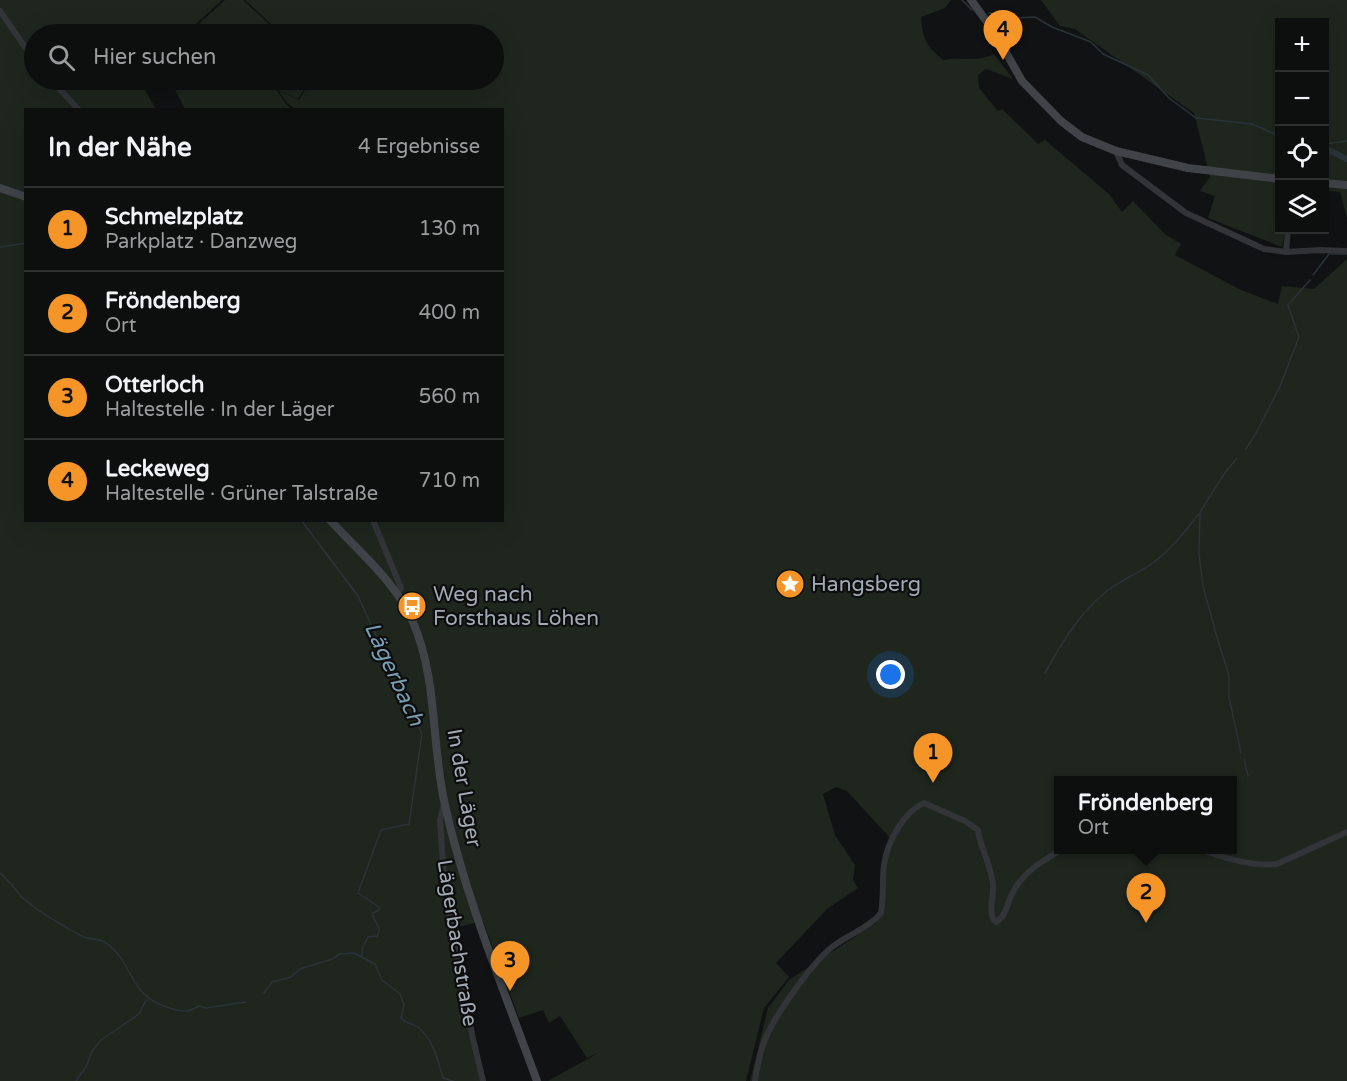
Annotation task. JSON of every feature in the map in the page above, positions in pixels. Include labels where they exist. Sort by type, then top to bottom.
[{"type":"main road","points":[[970,0],[995,33],[1015,70],[1061,121],[1082,137],[1116,152],[1188,168],[1275,178]]},
{"type":"main road","points":[[1329,183],[1347,185]]},
{"type":"main road","points":[[0,189],[24,196]]},
{"type":"main road","name":"In der Läger","points":[[332,522],[397,593],[414,623],[429,676],[444,804],[462,873],[477,921],[537,1081]]},
{"type":"street","points":[[0,11],[24,46]]},
{"type":"street","points":[[60,90],[77,108]]},
{"type":"street","points":[[1116,152],[1122,165],[1186,213],[1264,249],[1286,252],[1347,251]]},
{"type":"street","points":[[1286,252],[1288,234]]},
{"type":"street","points":[[374,522],[401,588],[397,593]]},
{"type":"street","points":[[755,1081],[763,1045],[769,1030],[810,969],[832,947],[881,913],[886,856],[899,828],[917,806],[924,803],[929,804],[965,821],[978,830],[992,877],[992,915],[996,922],[1003,917],[1011,895],[1022,878],[1054,854]]},
{"type":"street","name":"Lägerbachstraße","points":[[444,804],[440,820],[445,892],[483,1081]]},
{"type":"street","points":[[1220,854],[1248,862],[1277,864],[1347,832]]},
{"type":"shaded area","points":[[0,0],[222,0],[196,24],[24,24],[24,90],[145,90],[155,108],[24,108],[24,522],[504,522],[504,108],[294,108],[278,90],[299,100],[305,90],[504,90],[504,24],[271,24],[245,0],[951,0],[945,8],[921,17],[924,37],[933,50],[943,60],[975,59],[994,54],[1013,79],[986,69],[978,75],[979,88],[998,111],[1002,109],[1038,144],[1045,140],[1109,194],[1122,212],[1133,201],[1165,234],[1181,244],[1175,255],[1241,290],[1278,304],[1282,286],[1314,289],[1347,259],[1347,1081],[750,1081],[768,1008],[789,980],[876,923],[884,910],[886,857],[891,839],[847,791],[836,787],[823,794],[835,835],[855,865],[853,880],[858,888],[827,909],[776,963],[789,977],[764,1008],[746,1081],[548,1081],[600,1052],[587,1058],[560,1016],[549,1023],[543,1010],[519,1018],[483,921],[450,929],[483,1081],[0,1081]]},
{"type":"shaded area","points":[[225,0],[243,0],[269,24],[199,24]]},
{"type":"shaded area","points":[[1041,0],[1347,0],[1347,218],[1340,192],[1329,191],[1329,18],[1275,18],[1275,234],[1284,234],[1282,247],[1208,218],[1215,196],[1200,191],[1210,177],[1194,113],[1075,29],[1060,26]]},
{"type":"shaded area","points":[[175,90],[276,90],[291,108],[184,108]]},
{"type":"shaded area","points":[[279,90],[304,90],[298,99]]},
{"type":"waterway","points":[[962,0],[972,10]]},
{"type":"waterway","points":[[989,13],[1014,18],[1035,17],[1052,27],[1091,42],[1103,54],[1148,75],[1169,98],[1196,118],[1252,124],[1275,134]]},
{"type":"waterway","points":[[1329,143],[1347,141]]},
{"type":"waterway","points":[[1329,150],[1347,159]]},
{"type":"waterway","name":"Lägerbach","points":[[0,247],[24,243]]},
{"type":"waterway","points":[[1313,275],[1329,254],[1347,254]]},
{"type":"waterway","points":[[1246,449],[1280,386],[1299,337],[1288,305],[1310,280]]},
{"type":"waterway","points":[[1237,458],[1200,512],[1199,554],[1203,586],[1229,675],[1229,697],[1241,753]]},
{"type":"waterway","points":[[1045,673],[1065,640],[1097,599],[1112,587],[1161,557],[1199,514]]},
{"type":"waterway","name":"Lägerbach","points":[[302,522],[358,596],[422,734],[409,824],[381,830],[358,893],[379,907],[379,910],[373,913],[379,933],[377,936],[368,937],[362,949],[362,956]]},
{"type":"waterway","points":[[1244,759],[1248,776]]},
{"type":"waterway","points":[[0,873],[26,901],[42,913],[81,936],[101,940],[116,951],[139,989],[158,1004],[183,1011],[199,1006],[206,1008],[246,1002]]},
{"type":"waterway","name":"Lägerbach","points":[[264,993],[272,982],[291,977],[300,969],[332,959],[340,954],[354,953],[375,964],[382,980],[400,994],[404,1005],[401,1018],[418,1027],[428,1038],[443,1078],[453,1081]]},
{"type":"waterway","points":[[76,1081],[87,1065],[92,1051],[101,1040],[139,1014],[146,1000]]},
{"type":"place","name":"Leckeweg","points":[[1003,60]]},
{"type":"place","name":"Hangsberg","points":[[790,584]]},
{"type":"place","name":"Weg nach Forsthaus Löhen","points":[[412,606]]},
{"type":"place","name":"Schmelzplatz","points":[[933,783]]},
{"type":"place","name":"Fröndenberg","points":[[1146,923]]},
{"type":"place","name":"Otterloch","points":[[510,991]]}]
